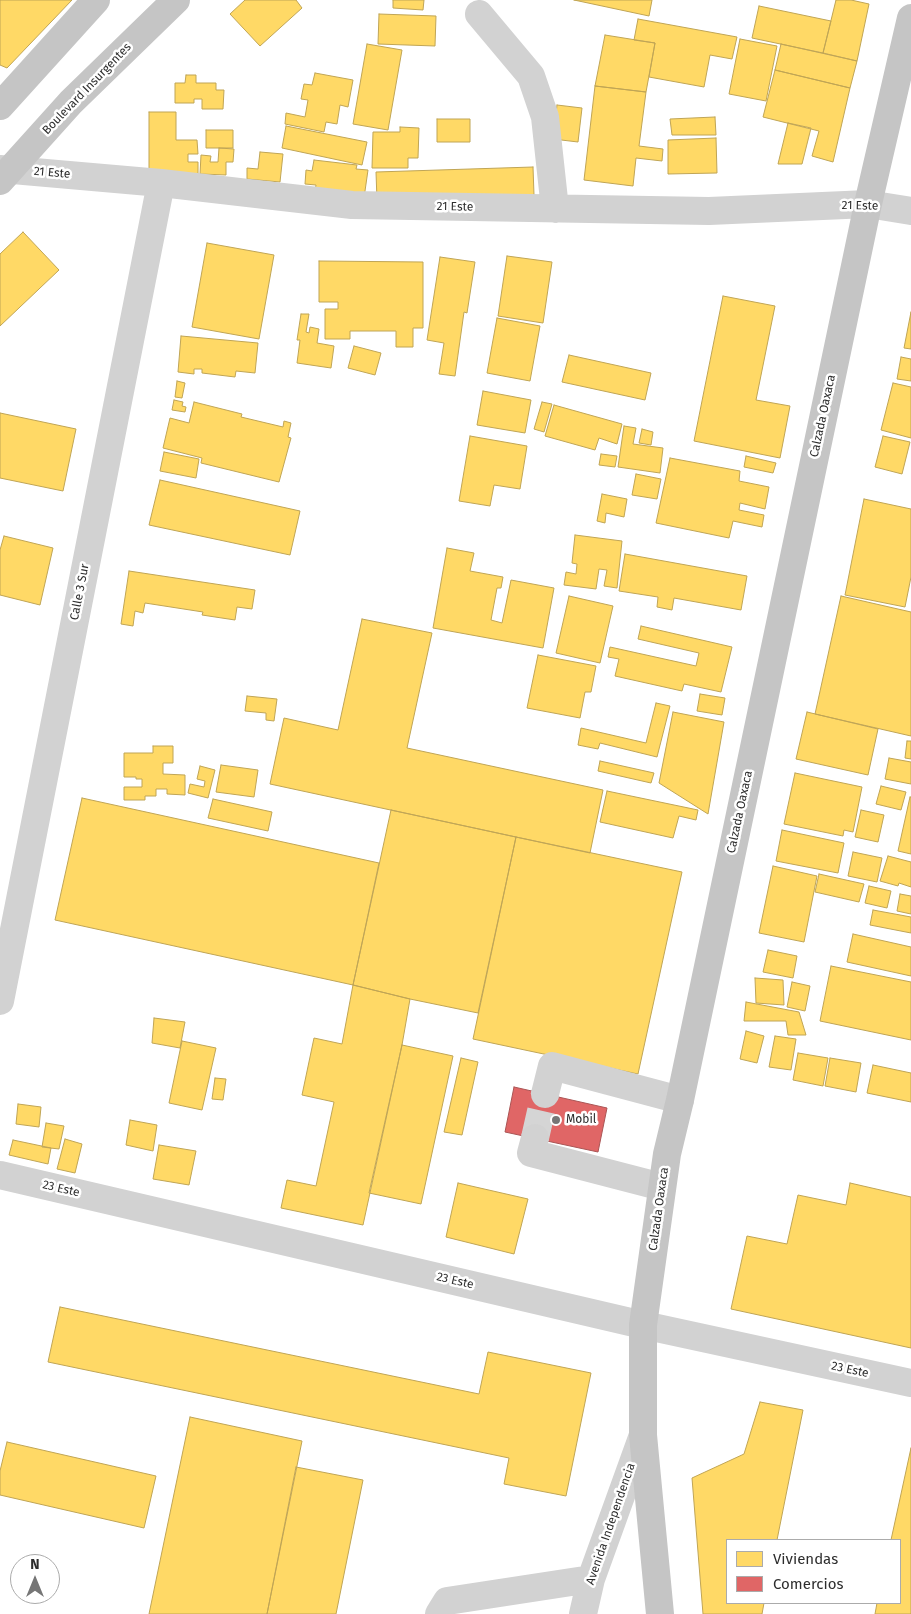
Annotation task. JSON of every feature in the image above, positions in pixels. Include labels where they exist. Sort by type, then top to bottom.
[{"type":"main road","points":[[0,106],[96,0]]},
{"type":"main road","name":"Boulevard Insurgentes","points":[[4,173],[71,102],[176,0]]},
{"type":"main road","name":"Calzada Oaxaca","points":[[660,1614],[643,1435],[643,1324],[666,1154],[680,1100],[868,204],[911,18]]},
{"type":"street","points":[[479,14],[531,76],[545,116],[555,209]]},
{"type":"street","name":"21 Este","points":[[4,173],[161,183],[352,205],[709,211],[868,204],[911,211]]},
{"type":"street","name":"Calle 3 Sur","points":[[0,1001],[161,183]]},
{"type":"street","points":[[545,1094],[552,1066],[680,1100]]},
{"type":"street","points":[[535,1138],[531,1153],[662,1187]]},
{"type":"street","name":"23 Este","points":[[0,1175],[643,1324],[911,1383]]},
{"type":"street","name":"Avenida Independencia","points":[[583,1614],[591,1579],[643,1435]]},
{"type":"street","points":[[439,1614],[447,1600],[591,1579]]},
{"type":"building: Viviendas","points":[[0,0],[72,0],[7,68],[0,65]]},
{"type":"building: Viviendas","points":[[245,0],[296,0],[302,8],[260,46],[230,14]]},
{"type":"building: Viviendas","points":[[393,0],[424,0],[423,10],[393,8]]},
{"type":"building: Viviendas","points":[[574,0],[652,0],[649,16]]},
{"type":"building: Viviendas","points":[[836,0],[851,0],[869,4],[857,61],[823,53]]},
{"type":"building: Viviendas","points":[[759,6],[831,21],[823,53],[752,38]]},
{"type":"building: Viviendas","points":[[379,14],[436,16],[435,46],[378,44]]},
{"type":"building: Viviendas","points":[[638,19],[737,37],[732,59],[710,55],[704,87],[649,77],[655,43],[634,40]]},
{"type":"building: Viviendas","points":[[605,35],[655,43],[646,92],[595,86]]},
{"type":"building: Viviendas","points":[[740,39],[777,46],[766,101],[729,94]]},
{"type":"building: Viviendas","points":[[367,44],[402,50],[388,130],[353,124]]},
{"type":"building: Viviendas","points":[[781,44],[857,61],[850,88],[775,70]]},
{"type":"building: Viviendas","points":[[775,70],[850,88],[833,162],[812,156],[819,131],[763,117]]},
{"type":"building: Viviendas","points":[[315,73],[353,80],[348,107],[340,105],[337,124],[326,122],[324,132],[285,124],[286,113],[305,117],[308,100],[301,99],[304,84],[312,85]]},
{"type":"building: Viviendas","points":[[186,75],[196,75],[196,83],[216,83],[216,90],[224,90],[223,109],[202,109],[202,99],[194,99],[194,103],[175,103],[175,83],[185,83]]},
{"type":"building: Viviendas","points":[[595,86],[646,92],[639,146],[663,149],[662,161],[636,158],[633,186],[584,180]]},
{"type":"building: Viviendas","points":[[557,105],[582,108],[578,142],[553,139]]},
{"type":"building: Viviendas","points":[[149,112],[176,112],[176,140],[197,140],[198,154],[188,154],[188,162],[198,162],[198,176],[149,171]]},
{"type":"building: Viviendas","points":[[715,117],[716,135],[672,135],[670,119]]},
{"type":"building: Viviendas","points":[[437,119],[470,119],[470,142],[437,142]]},
{"type":"building: Viviendas","points":[[788,123],[811,128],[802,164],[778,164]]},
{"type":"building: Viviendas","points":[[286,126],[367,142],[362,165],[282,148]]},
{"type":"building: Viviendas","points":[[400,127],[419,128],[418,158],[408,158],[408,168],[372,168],[373,132],[400,132]]},
{"type":"building: Viviendas","points":[[206,130],[233,130],[233,148],[206,148]]},
{"type":"building: Viviendas","points":[[716,138],[717,173],[668,174],[668,140]]},
{"type":"building: Viviendas","points":[[219,148],[234,149],[233,162],[226,162],[226,175],[200,174],[201,155],[211,156],[210,162],[218,162]]},
{"type":"building: Viviendas","points":[[260,152],[283,154],[280,182],[247,179],[247,168],[258,169]]},
{"type":"building: Viviendas","points":[[314,160],[357,165],[356,169],[368,170],[364,198],[315,191],[316,185],[305,184],[306,170],[312,171]]},
{"type":"building: Viviendas","points":[[533,167],[534,195],[377,201],[376,172]]},
{"type":"building: Viviendas","points":[[23,232],[59,270],[0,326],[0,254]]},
{"type":"building: Viviendas","points":[[207,243],[274,255],[259,339],[192,327]]},
{"type":"building: Viviendas","points":[[507,256],[552,262],[543,323],[498,316]]},
{"type":"building: Viviendas","points":[[440,257],[475,262],[467,313],[464,312],[455,376],[439,374],[444,343],[427,340]]},
{"type":"building: Viviendas","points":[[319,261],[423,262],[423,328],[413,328],[413,347],[396,347],[396,331],[350,331],[350,339],[325,339],[325,309],[338,309],[338,302],[319,302]]},
{"type":"building: Viviendas","points":[[723,296],[775,306],[756,400],[790,406],[780,458],[694,441]]},
{"type":"building: Viviendas","points":[[911,312],[911,349],[904,348]]},
{"type":"building: Viviendas","points":[[301,314],[309,314],[306,332],[309,333],[310,327],[319,329],[317,343],[334,346],[331,368],[297,363],[300,340],[297,340]]},
{"type":"building: Viviendas","points":[[497,318],[540,326],[530,381],[487,373]]},
{"type":"building: Viviendas","points":[[181,336],[258,343],[255,373],[236,371],[235,377],[202,373],[202,369],[194,369],[194,374],[178,372]]},
{"type":"building: Viviendas","points":[[354,346],[381,353],[375,375],[348,368]]},
{"type":"building: Viviendas","points":[[569,355],[651,373],[645,400],[562,382]]},
{"type":"building: Viviendas","points":[[901,357],[911,359],[911,381],[897,379]]},
{"type":"building: Viviendas","points":[[177,381],[185,383],[182,398],[175,397]]},
{"type":"building: Viviendas","points":[[893,383],[911,387],[911,438],[881,430]]},
{"type":"building: Viviendas","points":[[483,391],[531,400],[525,433],[477,425]]},
{"type":"building: Viviendas","points":[[174,400],[183,402],[182,406],[186,407],[185,412],[172,410]]},
{"type":"building: Viviendas","points":[[194,402],[242,414],[241,417],[283,427],[284,421],[291,423],[288,437],[291,438],[279,482],[201,463],[202,458],[163,448],[170,418],[189,423]]},
{"type":"building: Viviendas","points":[[542,402],[552,404],[544,432],[534,429]]},
{"type":"building: Viviendas","points":[[554,405],[622,424],[617,444],[599,438],[595,450],[545,436]]},
{"type":"building: Viviendas","points":[[0,413],[76,429],[63,491],[0,478]]},
{"type":"building: Viviendas","points":[[624,426],[636,428],[633,444],[663,448],[660,473],[618,467]]},
{"type":"building: Viviendas","points":[[642,429],[653,432],[651,445],[639,443]]},
{"type":"building: Viviendas","points":[[470,436],[527,446],[520,489],[494,485],[490,506],[459,501]]},
{"type":"building: Viviendas","points":[[883,436],[910,442],[902,474],[875,467]]},
{"type":"building: Viviendas","points":[[164,452],[199,459],[196,478],[160,471]]},
{"type":"building: Viviendas","points":[[601,454],[617,456],[615,467],[599,465]]},
{"type":"building: Viviendas","points":[[746,456],[776,463],[773,473],[744,467]]},
{"type":"building: Viviendas","points":[[670,458],[740,471],[739,481],[769,487],[765,509],[740,503],[739,510],[764,515],[762,527],[733,521],[729,538],[656,523]]},
{"type":"building: Viviendas","points":[[636,474],[661,479],[657,499],[632,495]]},
{"type":"building: Viviendas","points":[[160,480],[300,511],[290,555],[149,525]]},
{"type":"building: Viviendas","points":[[602,494],[627,499],[624,517],[606,513],[605,523],[597,521]]},
{"type":"building: Viviendas","points":[[864,499],[911,509],[911,577],[905,607],[845,595]]},
{"type":"building: Viviendas","points":[[575,535],[622,541],[617,588],[604,586],[607,570],[599,569],[596,589],[564,585],[566,572],[576,574],[577,564],[572,563]]},
{"type":"building: Viviendas","points":[[4,536],[53,548],[40,605],[0,595],[0,550]]},
{"type":"building: Viviendas","points":[[447,548],[474,553],[470,571],[503,577],[501,588],[497,588],[491,620],[502,623],[511,580],[554,588],[543,648],[433,628]]},
{"type":"building: Viviendas","points":[[625,554],[747,576],[741,610],[674,598],[672,610],[657,607],[658,597],[619,591]]},
{"type":"building: Viviendas","points":[[129,571],[255,590],[252,609],[237,607],[235,620],[202,615],[203,612],[145,603],[143,613],[135,611],[133,626],[121,624]]},
{"type":"building: Viviendas","points":[[569,596],[613,606],[600,663],[556,653]]},
{"type":"building: Viviendas","points":[[841,596],[911,612],[911,736],[815,714]]},
{"type":"building: Viviendas","points":[[362,619],[432,633],[407,748],[603,790],[590,853],[270,784],[284,718],[338,730]]},
{"type":"building: Viviendas","points":[[641,626],[732,647],[721,692],[684,684],[682,691],[615,676],[619,659],[608,657],[610,647],[696,666],[699,653],[638,639]]},
{"type":"building: Viviendas","points":[[538,655],[596,666],[591,692],[585,692],[580,718],[527,708]]},
{"type":"building: Viviendas","points":[[700,694],[725,698],[722,715],[697,711]]},
{"type":"building: Viviendas","points":[[247,696],[277,699],[274,721],[266,720],[266,713],[245,711]]},
{"type":"building: Viviendas","points":[[656,703],[670,706],[657,757],[600,743],[598,749],[578,745],[581,728],[646,743]]},
{"type":"building: Viviendas","points":[[673,712],[724,722],[708,814],[659,783]]},
{"type":"building: Viviendas","points":[[807,712],[878,729],[868,775],[796,759]]},
{"type":"building: Viviendas","points":[[907,741],[911,741],[911,759],[905,758]]},
{"type":"building: Viviendas","points":[[153,746],[173,746],[173,763],[163,763],[163,774],[185,775],[185,795],[167,794],[167,789],[156,789],[156,796],[145,796],[145,800],[124,800],[124,787],[142,787],[142,779],[124,777],[124,753],[153,753]]},
{"type":"building: Viviendas","points":[[889,758],[911,762],[911,784],[885,779]]},
{"type":"building: Viviendas","points":[[600,761],[654,773],[651,783],[598,771]]},
{"type":"building: Viviendas","points":[[221,765],[258,770],[254,797],[216,792]]},
{"type":"building: Viviendas","points":[[200,766],[215,770],[208,798],[188,793],[190,784],[204,787],[205,781],[197,779]]},
{"type":"building: Viviendas","points":[[795,773],[862,787],[853,832],[844,830],[843,836],[784,824]]},
{"type":"building: Viviendas","points":[[881,786],[906,792],[901,810],[876,804]]},
{"type":"building: Viviendas","points":[[607,791],[698,810],[696,820],[679,816],[673,838],[600,822]]},
{"type":"building: Viviendas","points":[[911,797],[911,854],[898,851]]},
{"type":"building: Viviendas","points":[[82,798],[379,863],[353,985],[55,920]]},
{"type":"building: Viviendas","points":[[213,799],[272,812],[268,831],[208,818]]},
{"type":"building: Viviendas","points":[[391,810],[516,837],[478,1013],[353,985]]},
{"type":"building: Viviendas","points":[[861,810],[884,815],[878,842],[855,837]]},
{"type":"building: Viviendas","points":[[782,830],[844,843],[838,873],[776,861]]},
{"type":"building: Viviendas","points":[[516,837],[682,872],[638,1074],[473,1039]]},
{"type":"building: Viviendas","points":[[853,852],[882,858],[877,882],[848,876]]},
{"type":"building: Viviendas","points":[[888,856],[911,862],[911,887],[899,883],[898,886],[880,881]]},
{"type":"building: Viviendas","points":[[773,866],[817,876],[804,942],[759,933]]},
{"type":"building: Viviendas","points":[[819,874],[864,884],[859,902],[815,892]]},
{"type":"building: Viviendas","points":[[869,886],[891,891],[887,908],[865,903]]},
{"type":"building: Viviendas","points":[[900,894],[911,896],[911,914],[897,911]]},
{"type":"building: Viviendas","points":[[873,910],[911,917],[911,933],[870,925]]},
{"type":"building: Viviendas","points":[[853,934],[911,947],[911,976],[847,962]]},
{"type":"building: Viviendas","points":[[768,950],[797,956],[793,978],[763,972]]},
{"type":"building: Viviendas","points":[[831,966],[911,982],[911,1040],[820,1021]]},
{"type":"building: Viviendas","points":[[755,978],[783,980],[784,1005],[756,1003]]},
{"type":"building: Viviendas","points":[[792,982],[810,986],[805,1011],[787,1007]]},
{"type":"building: Viviendas","points":[[353,985],[410,999],[402,1045],[363,1225],[281,1208],[287,1180],[316,1186],[334,1102],[302,1095],[314,1038],[342,1044]]},
{"type":"building: Viviendas","points":[[746,1002],[799,1012],[806,1035],[788,1035],[786,1021],[744,1021]]},
{"type":"building: Viviendas","points":[[154,1018],[185,1022],[180,1048],[152,1043]]},
{"type":"building: Viviendas","points":[[746,1031],[764,1036],[757,1063],[740,1059]]},
{"type":"building: Viviendas","points":[[775,1036],[796,1039],[791,1070],[769,1067]]},
{"type":"building: Viviendas","points":[[182,1041],[216,1048],[202,1110],[169,1103]]},
{"type":"building: Viviendas","points":[[402,1045],[453,1056],[421,1204],[369,1193]]},
{"type":"building: Viviendas","points":[[798,1053],[828,1058],[823,1086],[793,1080]]},
{"type":"building: Viviendas","points":[[461,1058],[478,1062],[462,1135],[444,1132]]},
{"type":"building: Viviendas","points":[[830,1058],[861,1063],[856,1092],[825,1086]]},
{"type":"building: Viviendas","points":[[873,1065],[911,1073],[911,1102],[867,1093]]},
{"type":"building: Viviendas","points":[[215,1078],[226,1079],[223,1100],[212,1099]]},
{"type":"building: Viviendas","points":[[18,1104],[41,1107],[39,1127],[16,1124]]},
{"type":"building: Viviendas","points":[[130,1120],[157,1125],[153,1151],[126,1145]]},
{"type":"building: Viviendas","points":[[46,1123],[64,1126],[59,1149],[42,1147]]},
{"type":"building: Viviendas","points":[[65,1139],[82,1144],[75,1173],[57,1169]]},
{"type":"building: Viviendas","points":[[13,1140],[51,1148],[48,1164],[9,1155]]},
{"type":"building: Viviendas","points":[[159,1145],[196,1151],[189,1185],[153,1179]]},
{"type":"building: Viviendas","points":[[458,1183],[528,1199],[514,1254],[446,1237]]},
{"type":"building: Viviendas","points":[[850,1183],[911,1197],[911,1348],[731,1309],[747,1236],[787,1244],[798,1195],[846,1205]]},
{"type":"building: Viviendas","points":[[60,1307],[479,1394],[488,1352],[591,1373],[566,1496],[504,1484],[509,1458],[48,1362]]},
{"type":"building: Viviendas","points":[[760,1402],[803,1410],[777,1539],[726,1539],[726,1604],[764,1604],[762,1614],[703,1614],[692,1478],[744,1454]]},
{"type":"building: Viviendas","points":[[190,1417],[302,1441],[267,1614],[149,1614]]},
{"type":"building: Viviendas","points":[[7,1442],[156,1476],[144,1528],[0,1495],[0,1471]]},
{"type":"building: Viviendas","points":[[911,1448],[911,1614],[875,1614],[877,1604],[901,1604],[901,1539],[891,1539]]},
{"type":"building: Viviendas","points":[[296,1467],[363,1480],[336,1614],[267,1614]]},
{"type":"building: Comercios","name":"Mobil","points":[[514,1087],[607,1108],[598,1152],[505,1132]]},
{"type":"tunnel","points":[[535,1138],[545,1094]]},
{"type":"place","name":"Mobil","points":[[556,1120]]}]
